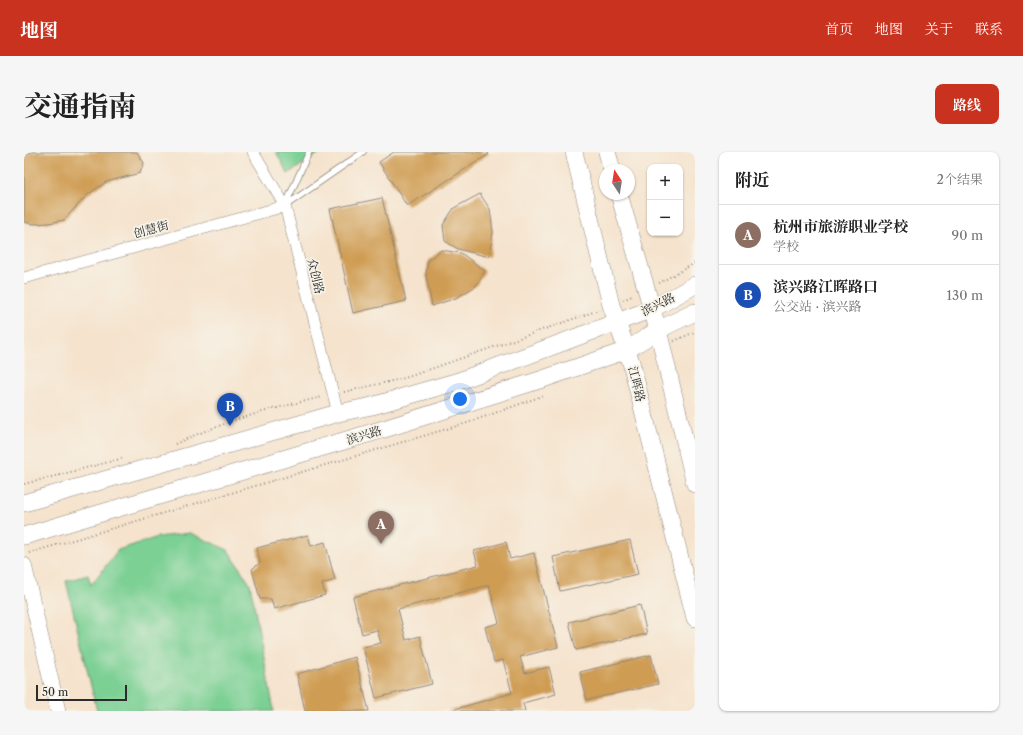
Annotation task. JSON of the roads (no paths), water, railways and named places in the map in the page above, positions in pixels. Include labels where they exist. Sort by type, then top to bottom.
[{"type":"main road","name":"江晖路","points":[[574,152],[611,305],[627,350],[695,618]]},
{"type":"main road","points":[[607,152],[610,164]]},
{"type":"main road","points":[[621,200],[658,330],[695,484]]},
{"type":"main road","name":"滨兴路","points":[[24,503],[338,413],[372,406],[458,381],[652,310],[695,285]]},
{"type":"main road","name":"滨兴路","points":[[24,536],[391,427],[543,379],[627,350],[658,330],[695,312]]},
{"type":"street","name":"众创路","points":[[253,152],[285,206],[338,413]]},
{"type":"street","name":"创慧街","points":[[24,278],[285,206]]},
{"type":"street","points":[[24,565],[58,711]]},
{"type":"lane","points":[[285,206],[309,152]]},
{"type":"lane","points":[[285,206],[363,152]]},
{"type":"place","name":"滨兴路江晖路口","points":[[230,426]]},
{"type":"place","name":"杭州市旅游职业学校","points":[[381,544]]}]
